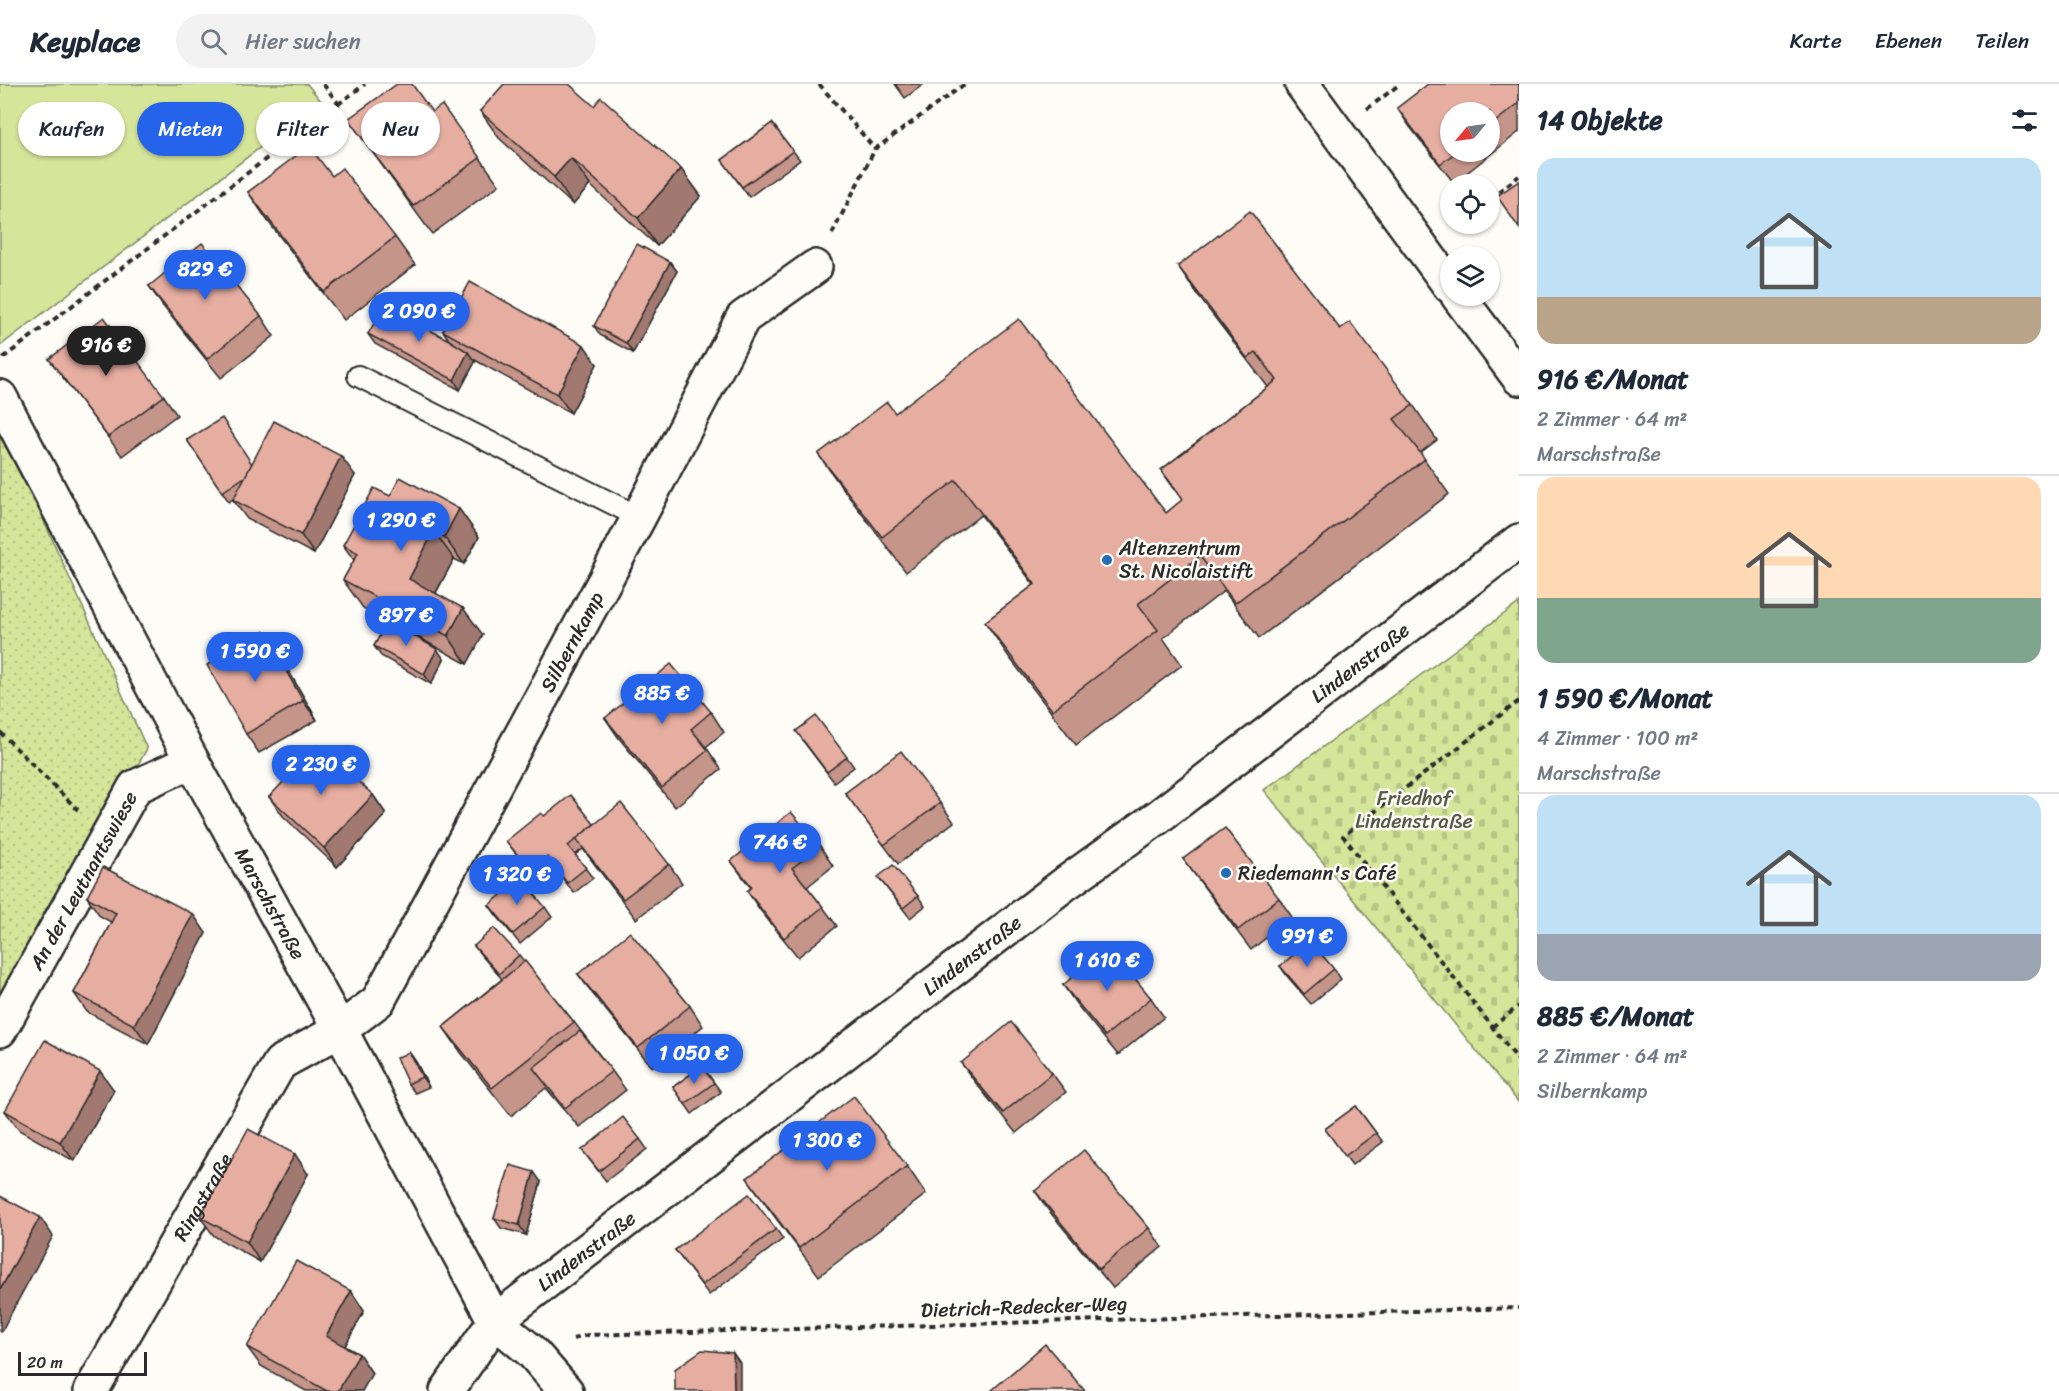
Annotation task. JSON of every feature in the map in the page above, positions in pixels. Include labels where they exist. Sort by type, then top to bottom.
[{"type":"street","points":[[1302,84],[1440,272]]},
{"type":"street","name":"Silbernkamp","points":[[340,1030],[378,1001],[639,517],[743,318],[815,267]]},
{"type":"street","points":[[1465,306],[1519,378]]},
{"type":"street","name":"Marschstraße","points":[[0,397],[192,761],[340,1030],[495,1321],[532,1352],[566,1391]]},
{"type":"street","name":"Lindenstraße","points":[[447,1391],[495,1321],[1066,883],[1158,817],[1519,541]]},
{"type":"street","name":"An der Leutnantswiese","points":[[0,1030],[135,787],[192,761]]},
{"type":"street","name":"Ringstraße","points":[[91,1391],[280,1063],[340,1030]]},
{"type":"lane","points":[[358,376],[639,517]]},
{"type":"path","points":[[323,84],[337,102]]},
{"type":"path","points":[[342,102],[365,84]]},
{"type":"path","points":[[819,84],[874,149]]},
{"type":"path","points":[[815,267],[874,149],[965,84]]},
{"type":"path","points":[[0,360],[270,156]]},
{"type":"path","points":[[1500,190],[1519,176]]},
{"type":"path","points":[[1519,701],[1343,836],[1519,1061]]},
{"type":"path","points":[[0,732],[106,838]]},
{"type":"path","points":[[1492,1027],[1519,1006]]},
{"type":"path","name":"Dietrich-Redecker-Weg","points":[[532,1352],[588,1335],[1519,1308]]},
{"type":"green space","points":[[0,84],[307,84],[321,101],[256,102],[256,151],[0,346]]},
{"type":"green space","points":[[0,424],[147,749],[0,1001]]},
{"type":"green space","name":"Friedhof Lindenstraße","points":[[1519,603],[1519,1103],[1264,790]]},
{"type":"building","points":[[397,84],[412,84],[425,102],[372,102]]},
{"type":"building","points":[[504,84],[569,84],[594,106],[601,97],[681,169],[638,218],[571,158],[554,177],[480,111]]},
{"type":"building","points":[[1428,84],[1519,84],[1519,103],[1500,118],[1500,102],[1440,102],[1440,162],[1443,162],[1440,164],[1397,108]]},
{"type":"building","points":[[442,105],[480,158],[413,206],[376,156],[440,156],[440,106]]},
{"type":"building","points":[[361,110],[361,136],[349,120]]},
{"type":"building","points":[[772,123],[793,151],[742,187],[722,160]]},
{"type":"building","points":[[296,156],[317,156],[332,176],[342,168],[395,237],[324,292],[248,192]]},
{"type":"building","points":[[1519,181],[1519,228],[1500,200],[1500,194]]},
{"type":"building","points":[[1250,211],[1340,329],[1350,322],[1413,405],[1394,419],[1425,459],[1235,603],[1200,556],[1138,604],[1158,630],[1052,710],[985,622],[1035,584],[956,480],[882,537],[818,454],[887,402],[895,413],[1019,319],[1166,513],[1183,499],[1161,470],[1277,380],[1256,352],[1247,358],[1178,266]]},
{"type":"building","points":[[202,243],[261,316],[207,359],[149,286]]},
{"type":"building","points":[[637,244],[670,262],[626,343],[594,326]]},
{"type":"building","points":[[470,282],[584,345],[557,394],[443,331]]},
{"type":"building","points":[[384,306],[468,352],[454,380],[368,334]]},
{"type":"building","points":[[104,317],[164,396],[108,437],[49,359]]},
{"type":"building","points":[[222,418],[252,464],[246,476],[222,492],[187,440]]},
{"type":"building","points":[[274,421],[341,456],[301,535],[233,500]]},
{"type":"building","points":[[400,477],[459,509],[444,537],[434,531],[409,579],[463,608],[448,636],[343,580],[358,553],[343,545],[374,488],[390,496]]},
{"type":"building","points":[[388,621],[437,649],[424,674],[374,646]]},
{"type":"building","points":[[264,632],[303,701],[246,734],[207,665]]},
{"type":"building","points":[[671,664],[711,712],[691,729],[708,750],[662,788],[605,718]]},
{"type":"building","points":[[816,716],[847,757],[827,772],[796,731]]},
{"type":"building","points":[[318,745],[373,795],[324,848],[269,797]]},
{"type":"building","points":[[901,751],[940,803],[884,845],[845,793]]},
{"type":"building","points":[[571,795],[594,824],[568,846],[586,868],[567,883],[547,857],[530,870],[506,841],[541,813],[544,816]]},
{"type":"building","points":[[621,803],[669,864],[623,899],[576,839]]},
{"type":"building","points":[[791,812],[820,846],[792,868],[823,907],[784,938],[747,891],[752,887],[731,861]]},
{"type":"building","points":[[1225,828],[1279,898],[1238,930],[1183,859]]},
{"type":"building","points":[[893,865],[918,896],[903,908],[878,877]]},
{"type":"building","points":[[103,867],[193,914],[134,1025],[74,993],[116,913],[87,897]]},
{"type":"building","points":[[521,878],[545,907],[513,934],[489,905]]},
{"type":"building","points":[[494,928],[519,955],[499,974],[474,946]]},
{"type":"building","points":[[630,932],[690,1006],[638,1048],[578,974]]},
{"type":"building","points":[[1310,941],[1334,969],[1304,994],[1280,966]]},
{"type":"building","points":[[1109,947],[1151,998],[1105,1036],[1063,985]]},
{"type":"building","points":[[525,961],[574,1022],[492,1088],[443,1027]]},
{"type":"building","points":[[1011,1022],[1052,1073],[1003,1113],[961,1063]]},
{"type":"building","points":[[580,1031],[612,1071],[565,1108],[533,1068]]},
{"type":"building","points":[[45,1040],[100,1071],[60,1142],[5,1111]]},
{"type":"building","points":[[409,1052],[422,1077],[408,1084],[396,1058]]},
{"type":"building","points":[[702,1066],[714,1083],[685,1104],[673,1087]]},
{"type":"building","points":[[854,1096],[907,1166],[799,1248],[747,1178]]},
{"type":"building","points":[[1356,1106],[1376,1133],[1345,1156],[1325,1129]]},
{"type":"building","points":[[623,1117],[640,1139],[599,1171],[582,1150]]},
{"type":"building","points":[[248,1129],[295,1154],[247,1242],[200,1217]]},
{"type":"building","points":[[1084,1150],[1149,1228],[1099,1269],[1035,1191]]},
{"type":"building","points":[[510,1165],[534,1172],[519,1225],[494,1218]]},
{"type":"building","points":[[749,1194],[776,1229],[702,1285],[675,1250]]},
{"type":"building","points":[[0,1196],[40,1217],[0,1290]]},
{"type":"building","points":[[296,1261],[351,1291],[326,1336],[359,1354],[338,1391],[327,1391],[247,1347]]},
{"type":"building","points":[[1045,1344],[1085,1391],[991,1391]]},
{"type":"building","points":[[702,1350],[733,1353],[734,1391],[675,1391],[675,1369]]},
{"type":"place","name":"Altenzentrum St. Nicolaistift","points":[[1107,560]]},
{"type":"place","name":"Riedemann's Café","points":[[1226,873]]}]
